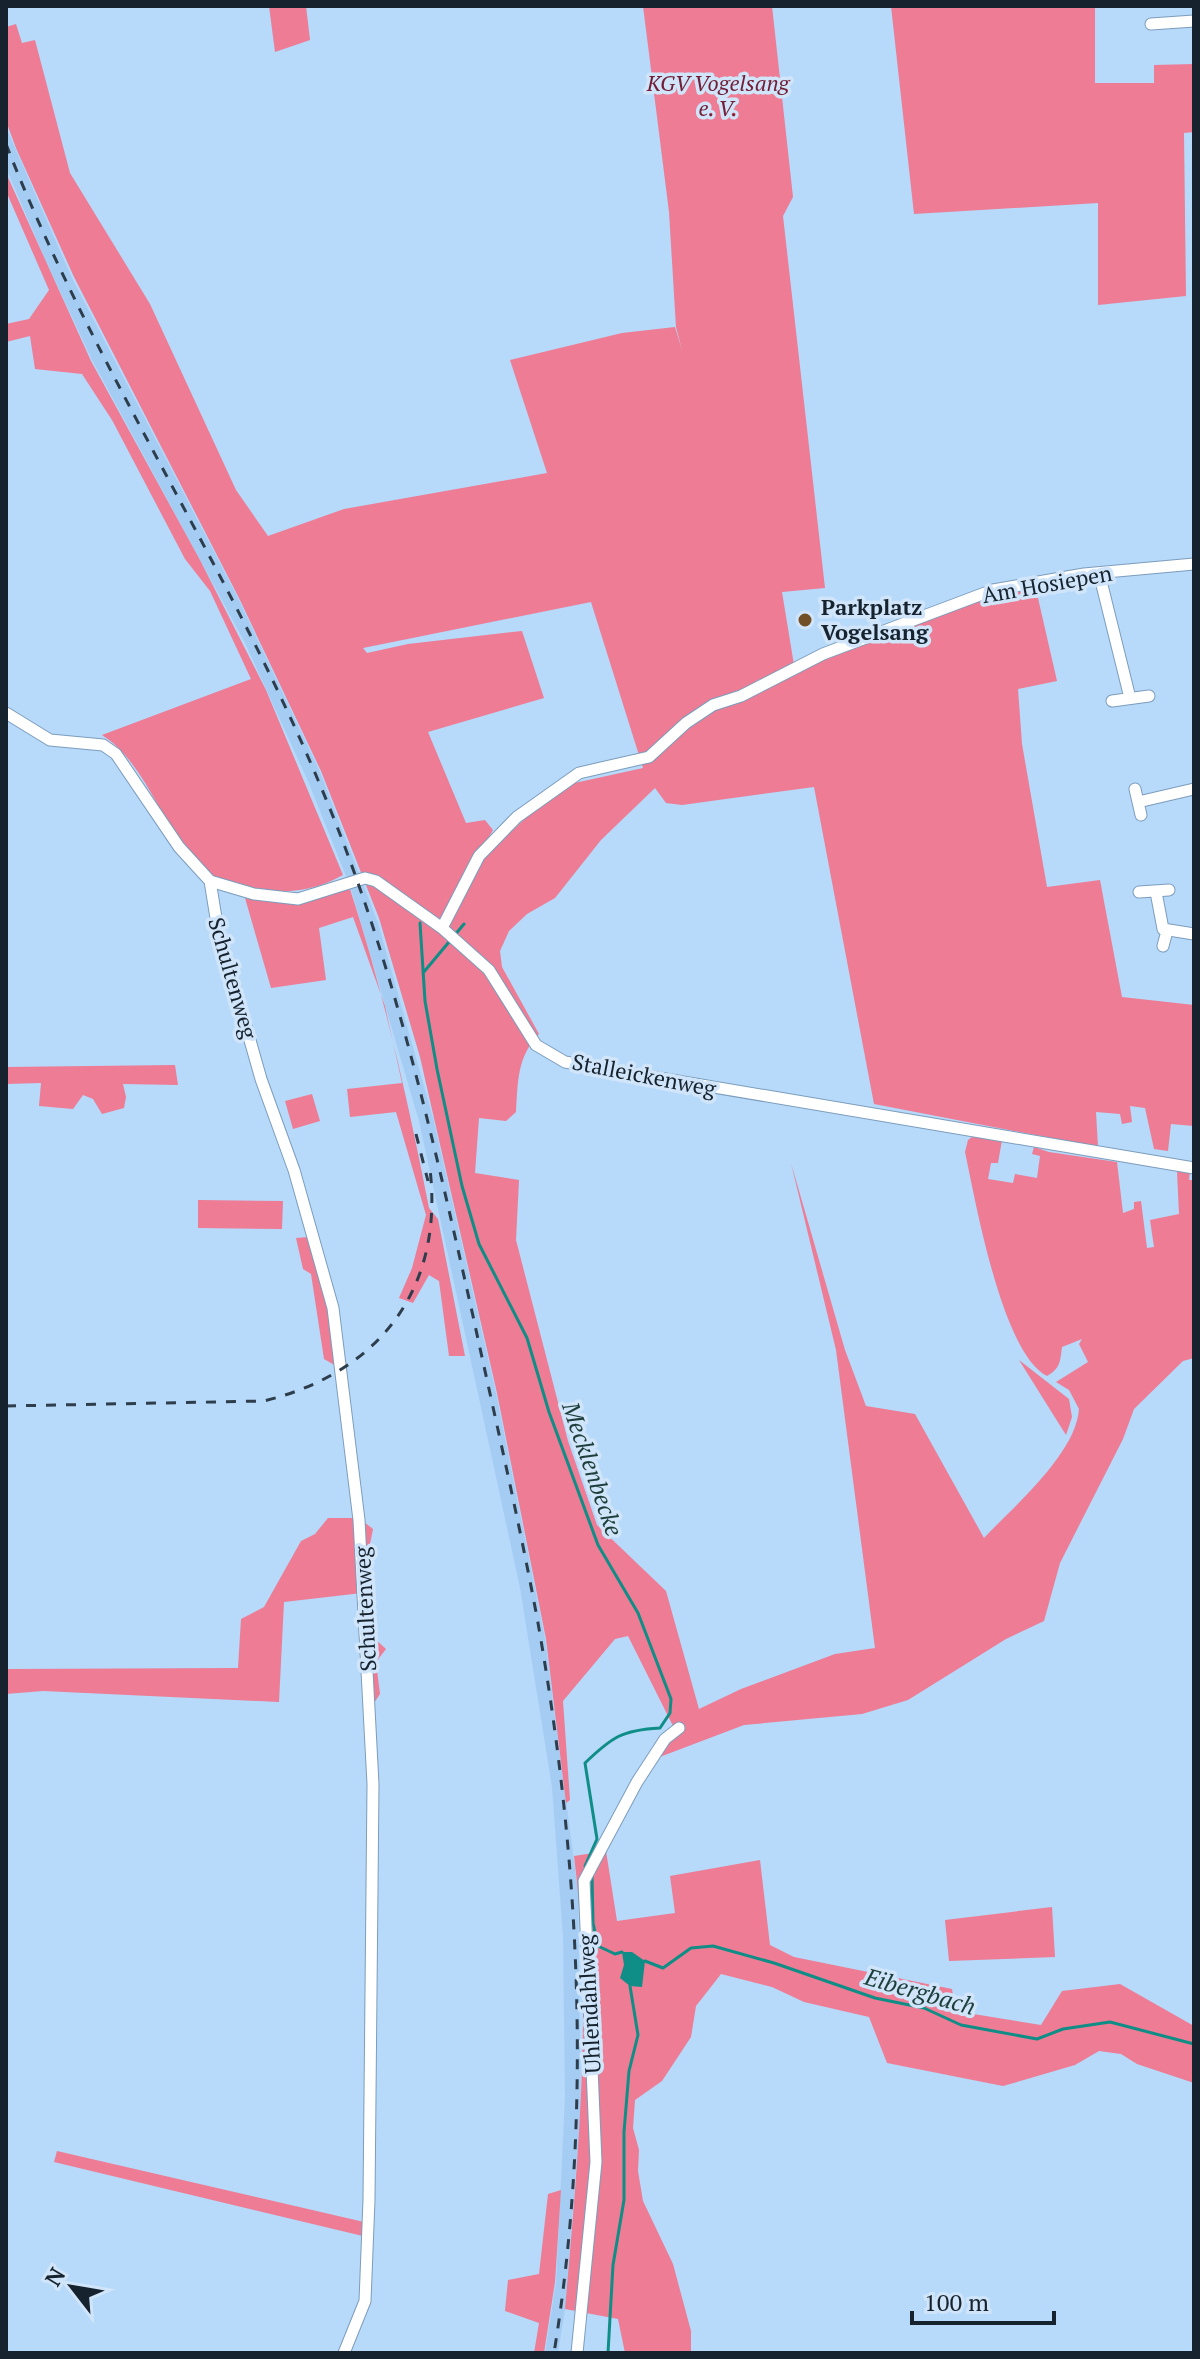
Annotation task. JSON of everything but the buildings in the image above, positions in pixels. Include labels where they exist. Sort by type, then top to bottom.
[{"type":"street","points":[[1151,24],[1194,21]]},
{"type":"street","name":"Am Hosiepen","points":[[450,935],[479,856],[517,817],[566,779],[579,773],[649,757],[700,712],[823,654],[993,590],[1099,573],[1194,564]]},
{"type":"street","points":[[1099,573],[1130,698]]},
{"type":"street","points":[[1112,701],[1149,696]]},
{"type":"street","points":[[6,713],[50,740],[103,745],[116,754],[179,847],[210,881]]},
{"type":"street","points":[[1135,789],[1141,815]]},
{"type":"street","points":[[1138,802],[1194,789]]},
{"type":"street","name":"Stalleickenweg","points":[[210,881],[254,894],[298,899],[370,878],[450,935],[489,970],[536,1045],[565,1062],[1194,1168]]},
{"type":"street","name":"Schultenweg","points":[[210,881],[217,924],[261,1079],[299,1185],[333,1308],[359,1520],[373,1784],[369,2185],[365,2301],[344,2353]]},
{"type":"street","points":[[1139,892],[1169,890]]},
{"type":"street","points":[[1156,892],[1161,925],[1167,931],[1194,934]]},
{"type":"street","points":[[1163,946],[1167,931]]},
{"type":"street","name":"Uhlendahlweg","points":[[577,2353],[579,2308],[596,2162],[582,1894],[588,1870],[644,1772],[665,1739],[679,1728]]},
{"type":"shaded area","points":[[6,127],[72,278],[238,598],[320,772],[378,923],[433,1118],[496,1393],[545,1639],[578,1892],[581,2110],[565,2309],[558,2353],[545,2353],[556,2282],[565,2097],[563,1937],[552,1787],[520,1588],[419,1121],[350,886],[308,781],[245,643],[92,360],[45,259],[6,168]]},
{"type":"shaded area","points":[[622,1952],[632,1952],[645,1961],[642,1987],[630,1986],[620,1978],[624,1965]]},
{"type":"green space","points":[[269,6],[306,6],[310,40],[275,52]]},
{"type":"green space","name":"KGV Vogelsang e. V.","points":[[643,6],[772,6],[793,197],[783,216],[825,588],[782,592],[794,665],[756,681],[757,686],[986,597],[1022,589],[1027,598],[1038,598],[1057,681],[1018,689],[1022,744],[1047,887],[1100,880],[1122,997],[1194,1005],[1194,1126],[1171,1124],[1168,1151],[1154,1149],[1145,1108],[1130,1106],[1132,1122],[1122,1124],[1120,1114],[1096,1112],[1098,1147],[874,1104],[814,787],[682,805],[666,803],[655,788],[601,840],[555,898],[527,914],[509,931],[500,951],[502,967],[539,1034],[523,1061],[516,1112],[506,1121],[479,1118],[475,1173],[519,1180],[516,1240],[568,1441],[597,1525],[666,1591],[699,1709],[741,1689],[835,1654],[875,1648],[836,1350],[791,1163],[845,1350],[866,1406],[915,1414],[984,1538],[1041,1479],[1067,1444],[1079,1409],[1069,1390],[1056,1382],[1088,1362],[1079,1344],[1082,1339],[1062,1347],[1057,1367],[1047,1376],[1031,1362],[1017,1338],[1004,1308],[984,1239],[965,1152],[968,1140],[972,1137],[1002,1140],[998,1163],[991,1163],[988,1179],[1013,1183],[1015,1174],[1037,1178],[1040,1156],[1032,1154],[1034,1147],[1117,1162],[1123,1213],[1134,1209],[1134,1202],[1141,1201],[1147,1248],[1154,1247],[1150,1220],[1179,1214],[1177,1171],[1190,1171],[1189,1180],[1194,1180],[1194,1358],[1183,1361],[1134,1409],[1123,1439],[1060,1563],[1044,1621],[1006,1639],[908,1700],[862,1714],[744,1725],[657,1758],[677,1734],[628,1636],[615,1639],[563,1701],[570,1800],[566,1803],[546,1639],[497,1393],[420,1057],[379,918],[321,771],[239,598],[74,277],[16,148],[6,121],[6,27],[16,24],[22,43],[35,40],[70,173],[150,304],[236,490],[268,536],[344,509],[547,473],[510,360],[622,333],[675,327],[682,350],[676,327],[669,212]],"holes":[[[591,602],[643,768],[570,784],[541,804],[486,855],[444,928],[462,883],[493,830],[485,820],[466,823],[428,732],[544,698],[522,631],[408,644],[367,653],[363,648]]]},
{"type":"green space","points":[[891,6],[1095,6],[1095,83],[1154,83],[1154,65],[1194,64],[1194,132],[1184,133],[1186,296],[1098,305],[1098,203],[914,214]]},
{"type":"green space","points":[[6,173],[91,361],[200,560],[266,690],[343,875],[310,888],[277,891],[232,884],[212,876],[182,843],[133,765],[119,748],[102,735],[251,679],[210,591],[185,559],[112,420],[82,374],[35,369],[30,336],[6,342],[6,324],[29,319],[49,290],[6,191]]},
{"type":"green space","points":[[350,889],[381,995],[353,917],[319,928],[326,980],[271,988],[245,898],[291,902]]},
{"type":"green space","points":[[392,1039],[413,1127],[429,1208],[438,1219],[465,1356],[449,1356],[439,1281],[429,1275],[413,1303],[399,1298],[412,1268],[426,1215],[396,1112],[350,1117],[347,1089],[402,1083]]},
{"type":"green space","points":[[175,1065],[178,1085],[123,1084],[126,1097],[124,1108],[102,1114],[93,1099],[83,1095],[73,1109],[39,1106],[41,1083],[6,1084],[6,1067]]},
{"type":"green space","points":[[312,1094],[320,1121],[293,1129],[285,1101]]},
{"type":"green space","points":[[198,1200],[283,1201],[282,1229],[198,1228]]},
{"type":"green space","points":[[309,1237],[343,1370],[324,1359],[311,1274],[303,1269],[296,1238]]},
{"type":"green space","points":[[1019,1360],[1069,1399],[1072,1417],[1066,1435]]},
{"type":"green space","points":[[328,1518],[359,1518],[373,1529],[368,1554],[375,1639],[386,1649],[376,1662],[380,1694],[370,1709],[362,1593],[284,1602],[279,1702],[43,1691],[6,1694],[6,1669],[238,1668],[241,1619],[264,1607],[301,1541],[315,1534]]},
{"type":"green space","points":[[606,1851],[617,1921],[675,1913],[670,1876],[760,1860],[770,1945],[794,1957],[952,1989],[955,2011],[1041,2025],[1062,1991],[1120,1984],[1194,2026],[1194,2083],[1137,2064],[1121,2054],[1099,2051],[1075,2065],[1003,2086],[887,2063],[869,2017],[804,2002],[772,1987],[721,1974],[696,2006],[691,2037],[662,2081],[635,2100],[633,2128],[639,2150],[638,2171],[643,2201],[673,2264],[691,2331],[691,2353],[625,2353],[618,2319],[565,2309],[582,2082],[580,1912],[574,1856]]},
{"type":"green space","points":[[1052,1907],[1055,1957],[949,1961],[945,1920]]},
{"type":"green space","points":[[57,2151],[364,2222],[367,2237],[54,2162]]},
{"type":"green space","points":[[561,2190],[555,2282],[544,2353],[534,2353],[539,2323],[505,2311],[508,2280],[539,2274],[548,2194]]},
{"type":"waterway","name":"Mecklenbecke","points":[[420,923],[425,1001],[437,1069],[462,1186],[479,1244],[527,1338],[549,1412],[598,1545],[638,1613],[671,1699],[670,1713],[660,1728],[618,1736],[585,1763],[597,1839],[585,1866],[587,1869]]},
{"type":"waterway","points":[[423,973],[464,924]]},
{"type":"waterway","name":"Mecklenbecke","points":[[592,1875],[593,1923],[598,1946],[615,1954],[622,1952]]},
{"type":"waterway","name":"Eibergbach","points":[[645,1961],[663,1968],[691,1948],[713,1946],[774,1963],[875,1998],[924,2008],[961,2025],[1037,2039],[1063,2029],[1110,2022],[1194,2044]]},
{"type":"waterway","name":"Eibergbach","points":[[608,2353],[613,2265],[624,2200],[624,2132],[629,2071],[638,2035],[630,1986]]},
{"type":"railway","points":[[6,144],[78,306],[243,620],[318,780],[368,911],[389,978],[442,1180],[531,1584],[564,1804],[572,1896],[577,2080],[574,2172],[554,2353]]},
{"type":"railway","points":[[416,1134],[428,1181]]},
{"type":"railway","points":[[6,1406],[264,1401],[305,1388],[340,1370],[371,1347],[395,1320],[414,1288],[426,1252],[432,1212],[430,1169]]},
{"type":"place","name":"Parkplatz Vogelsang","points":[[805,620]]}]
